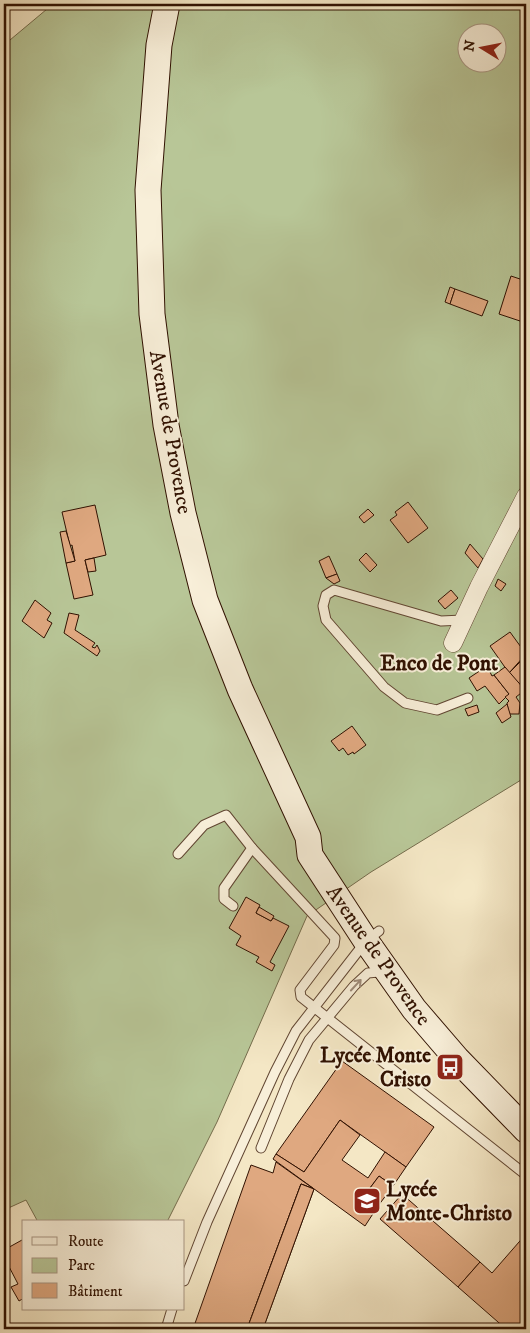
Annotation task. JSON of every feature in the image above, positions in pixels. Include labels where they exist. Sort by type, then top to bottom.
[{"type":"main road","name":"Avenue de Provence","points":[[167,4],[159,45],[148,190],[152,314],[166,425],[184,513],[205,600],[240,689],[308,837],[310,855],[372,936],[429,999],[468,1046],[526,1108]]},
{"type":"main road","name":"Avenue de Provence","points":[[372,936],[393,980],[414,1009],[457,1059],[526,1130]]},
{"type":"street","points":[[452,643],[526,496]]},
{"type":"lane","points":[[463,620],[442,621],[334,590],[326,595],[324,606],[326,620],[384,687],[405,703],[437,710],[468,698]]},
{"type":"lane","points":[[178,854],[204,825],[226,815],[252,848],[335,938],[334,945],[300,990],[300,997],[526,1175]]},
{"type":"lane","points":[[233,906],[224,899],[224,888],[252,848]]},
{"type":"lane","points":[[185,1278],[207,1222],[275,1072],[296,1031],[372,936]]},
{"type":"lane","points":[[261,1148],[293,1072],[309,1040],[368,973],[379,972],[393,980]]},
{"type":"lane","points":[[166,1329],[172,1310]]},
{"type":"green space","points":[[53,4],[526,4],[526,784],[521,780],[371,872],[307,916],[217,1122],[168,1220],[37,1220],[26,1200],[4,1210],[4,45]]},
{"type":"building","points":[[511,276],[526,281],[526,323],[499,314]]},
{"type":"building","points":[[450,287],[455,289],[450,304],[445,302]]},
{"type":"building","points":[[455,289],[488,301],[482,316],[450,304]]},
{"type":"building","points":[[408,502],[428,528],[408,543],[390,520],[397,515],[395,512]]},
{"type":"building","points":[[95,505],[106,555],[85,560],[93,595],[74,599],[66,563],[75,561],[62,512]]},
{"type":"building","points":[[368,509],[374,515],[364,523],[359,517]]},
{"type":"building","points":[[66,531],[75,561],[66,563],[60,532]]},
{"type":"building","points":[[470,544],[483,559],[478,568],[465,553]]},
{"type":"building","points":[[366,553],[377,565],[370,572],[359,560]]},
{"type":"building","points":[[329,556],[337,574],[326,578],[319,561]]},
{"type":"building","points":[[94,558],[96,571],[88,572],[85,560]]},
{"type":"building","points":[[337,574],[340,581],[334,584],[326,578]]},
{"type":"building","points":[[498,579],[506,584],[501,591],[495,586]]},
{"type":"building","points":[[451,590],[458,598],[445,609],[438,601]]},
{"type":"building","points":[[35,600],[51,613],[47,620],[52,623],[44,638],[22,621]]},
{"type":"building","points":[[69,613],[79,615],[75,630],[95,643],[92,647],[95,648],[97,645],[100,651],[97,656],[64,633]]},
{"type":"building","points":[[510,632],[526,654],[509,673],[490,646]]},
{"type":"building","points":[[520,662],[526,669],[525,690],[509,673]]},
{"type":"building","points":[[487,666],[492,676],[494,675],[509,694],[499,704],[485,686],[477,691],[469,678]]},
{"type":"building","points":[[505,667],[525,690],[516,697],[520,703],[519,714],[509,714],[507,703],[509,701],[505,697],[509,694],[494,675]]},
{"type":"building","points":[[507,704],[511,717],[502,723],[496,713]]},
{"type":"building","points":[[477,705],[479,712],[468,716],[465,709]]},
{"type":"building","points":[[352,726],[366,745],[354,754],[353,752],[348,755],[343,748],[339,751],[331,741]]},
{"type":"building","points":[[246,897],[260,905],[256,913],[271,921],[273,918],[289,926],[270,962],[275,965],[272,971],[256,962],[259,957],[236,945],[241,936],[229,928]]},
{"type":"building","points":[[259,907],[274,916],[271,921],[256,913]]},
{"type":"building","points":[[342,1061],[434,1127],[406,1167],[340,1120],[304,1172],[276,1154]]},
{"type":"building","points":[[340,1120],[360,1135],[342,1160],[368,1178],[385,1152],[406,1167],[393,1186],[379,1176],[364,1196],[378,1206],[365,1226],[273,1159],[276,1154],[304,1172]]},
{"type":"building","points":[[276,1162],[314,1189],[301,1184],[247,1329],[193,1329],[251,1165],[273,1173]]},
{"type":"building","points":[[379,1176],[393,1186],[378,1206],[364,1196]]},
{"type":"building","points":[[301,1184],[314,1189],[263,1329],[247,1329]]},
{"type":"building","points":[[301,1184],[314,1189],[263,1329],[247,1329]]},
{"type":"building","points":[[402,1194],[480,1262],[458,1287],[380,1219]]},
{"type":"building","points":[[526,1234],[526,1329],[506,1329],[458,1287],[480,1262],[492,1273]]},
{"type":"building","points":[[22,1240],[22,1299],[19,1301],[11,1287],[18,1284],[4,1257],[4,1250]]},
{"type":"place","name":"Lycée Monte Cristo","points":[[450,1067]]},
{"type":"place","name":"Lycée Monte-Christo","points":[[367,1201]]},
{"type":"district","name":"Enco de Pont","points":[[439,662]]}]
